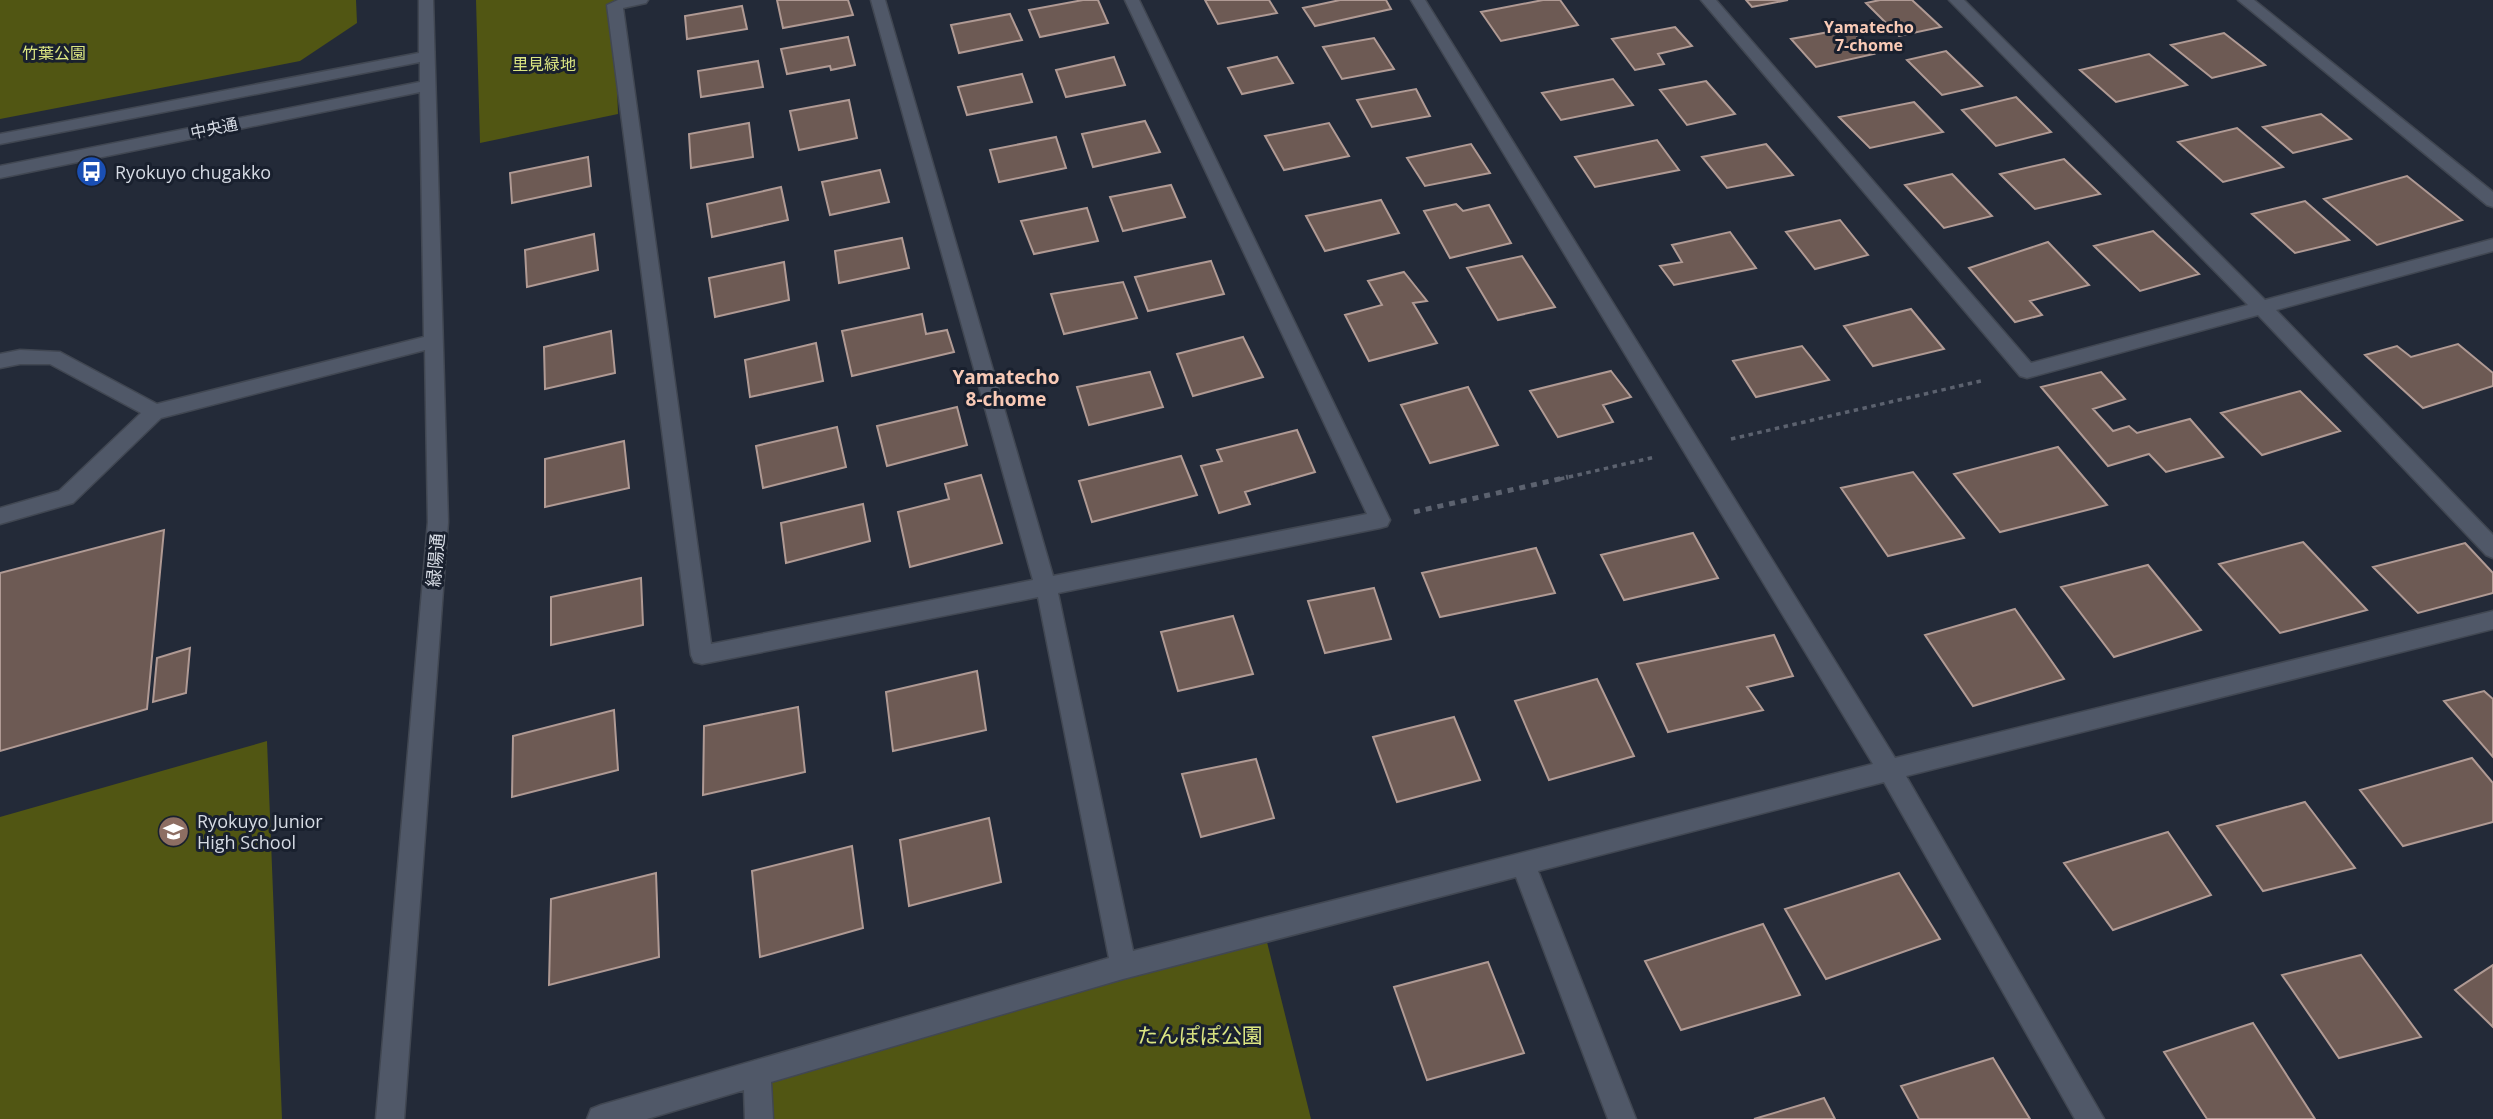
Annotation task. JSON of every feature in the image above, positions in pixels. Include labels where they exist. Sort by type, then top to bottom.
[{"type":"street","name":"緑陽通","points":[[390,1119],[438,522],[426,0]]},
{"type":"street","points":[[641,0],[615,5],[702,655],[1380,520],[1132,0]]},
{"type":"street","points":[[878,0],[1046,586],[1124,966]]},
{"type":"street","points":[[1418,0],[1890,770],[2090,1119]]},
{"type":"street","points":[[1707,0],[2027,370],[2493,245]]},
{"type":"street","points":[[1956,0],[2262,308],[2493,549]]},
{"type":"street","points":[[2245,0],[2493,201]]},
{"type":"street","name":"中央通","points":[[0,139],[428,56]]},
{"type":"street","name":"中央通","points":[[0,172],[429,85]]},
{"type":"street","points":[[0,516],[66,497],[155,412],[434,341]]},
{"type":"street","points":[[0,361],[20,357],[53,357],[155,412]]},
{"type":"street","points":[[601,1119],[1124,966],[1890,770],[2493,620]]},
{"type":"street","points":[[1523,864],[1622,1119]]},
{"type":"street","points":[[757,1073],[759,1119]]},
{"type":"green space","name":"竹葉公園","points":[[0,0],[356,0],[357,23],[300,61],[0,119]]},
{"type":"green space","name":"里見緑地","points":[[476,0],[614,0],[618,114],[480,143]]},
{"type":"green space","points":[[267,741],[282,1119],[0,1119],[0,817]]},
{"type":"green space","name":"たんぽぽ公園","points":[[1264,930],[1311,1119],[759,1119],[757,1073]]},
{"type":"building","points":[[777,0],[848,0],[853,15],[783,28]]},
{"type":"building","points":[[1083,0],[1098,0],[1108,23],[1040,37],[1029,10]]},
{"type":"building","points":[[1205,0],[1269,0],[1277,13],[1218,24]]},
{"type":"building","points":[[1340,0],[1386,0],[1391,9],[1315,26],[1303,8]]},
{"type":"building","points":[[1543,0],[1560,0],[1578,25],[1501,41],[1481,12]]},
{"type":"building","points":[[1746,0],[1788,0],[1752,7]]},
{"type":"building","points":[[1912,0],[1941,27],[1899,36],[1866,3]]},
{"type":"building","points":[[742,6],[747,29],[687,39],[685,16]]},
{"type":"building","points":[[1010,14],[1022,40],[959,53],[951,25]]},
{"type":"building","points":[[1675,27],[1692,46],[1658,54],[1664,64],[1635,70],[1612,39]]},
{"type":"building","points":[[1850,28],[1874,54],[1816,67],[1791,39]]},
{"type":"building","points":[[2224,33],[2265,65],[2212,78],[2171,45]]},
{"type":"building","points":[[848,37],[855,65],[831,70],[830,66],[787,74],[781,49]]},
{"type":"building","points":[[1374,38],[1394,69],[1342,79],[1323,47]]},
{"type":"building","points":[[1946,51],[1982,86],[1942,95],[1907,60]]},
{"type":"building","points":[[2149,54],[2187,85],[2116,102],[2080,70]]},
{"type":"building","points":[[1114,57],[1125,85],[1066,97],[1056,70]]},
{"type":"building","points":[[1277,57],[1293,83],[1242,94],[1228,68]]},
{"type":"building","points":[[758,61],[763,87],[701,97],[698,71]]},
{"type":"building","points":[[1022,74],[1032,102],[967,115],[958,87]]},
{"type":"building","points":[[1613,79],[1633,105],[1561,120],[1542,93]]},
{"type":"building","points":[[1706,81],[1735,114],[1687,125],[1660,90]]},
{"type":"building","points":[[1416,89],[1430,116],[1372,127],[1357,100]]},
{"type":"building","points":[[2016,97],[2051,132],[1996,146],[1962,110]]},
{"type":"building","points":[[849,100],[857,138],[799,150],[790,111]]},
{"type":"building","points":[[1914,102],[1943,132],[1870,148],[1839,117]]},
{"type":"building","points":[[2321,114],[2351,139],[2293,153],[2263,127]]},
{"type":"building","points":[[1145,121],[1160,152],[1093,167],[1082,134]]},
{"type":"building","points":[[749,123],[753,157],[691,168],[689,134]]},
{"type":"building","points":[[1329,123],[1349,156],[1284,170],[1265,136]]},
{"type":"building","points":[[2237,128],[2283,167],[2223,182],[2178,142]]},
{"type":"building","points":[[1056,137],[1066,168],[999,182],[990,150]]},
{"type":"building","points":[[1657,140],[1679,170],[1595,187],[1575,157]]},
{"type":"building","points":[[1471,144],[1490,173],[1425,186],[1407,158]]},
{"type":"building","points":[[1766,144],[1793,175],[1727,188],[1702,157]]},
{"type":"building","points":[[588,157],[591,186],[512,203],[510,173]]},
{"type":"building","points":[[2064,159],[2100,194],[2035,209],[2000,174]]},
{"type":"building","points":[[880,170],[889,202],[830,215],[822,182]]},
{"type":"building","points":[[1952,174],[1992,216],[1944,228],[1905,185]]},
{"type":"building","points":[[2407,176],[2462,220],[2377,245],[2324,199]]},
{"type":"building","points":[[1171,185],[1185,217],[1123,231],[1110,197]]},
{"type":"building","points":[[781,187],[788,220],[712,237],[707,204]]},
{"type":"building","points":[[1381,200],[1399,233],[1325,251],[1306,216]]},
{"type":"building","points":[[2305,201],[2349,240],[2295,253],[2252,214]]},
{"type":"building","points":[[1456,204],[1463,211],[1489,205],[1511,243],[1450,258],[1424,211]]},
{"type":"building","points":[[1087,208],[1098,241],[1034,254],[1021,221]]},
{"type":"building","points":[[1840,220],[1868,255],[1815,269],[1786,232]]},
{"type":"building","points":[[2153,231],[2199,274],[2140,291],[2094,246]]},
{"type":"building","points":[[1730,232],[1756,268],[1674,285],[1660,266],[1682,262],[1672,245]]},
{"type":"building","points":[[594,234],[598,270],[527,287],[525,250]]},
{"type":"building","points":[[902,238],[909,268],[839,283],[835,251]]},
{"type":"building","points":[[2048,242],[2089,285],[2030,301],[2042,315],[2015,322],[1969,268]]},
{"type":"building","points":[[1522,256],[1555,307],[1498,320],[1467,268]]},
{"type":"building","points":[[1211,261],[1224,294],[1148,311],[1135,277]]},
{"type":"building","points":[[784,262],[789,300],[715,317],[709,278]]},
{"type":"building","points":[[1404,272],[1427,301],[1413,303],[1437,343],[1369,361],[1345,315],[1382,305],[1368,281]]},
{"type":"building","points":[[1123,282],[1137,318],[1064,334],[1051,294]]},
{"type":"building","points":[[1911,309],[1944,349],[1873,366],[1844,326]]},
{"type":"building","points":[[922,314],[926,334],[947,330],[954,352],[852,376],[842,331]]},
{"type":"building","points":[[611,331],[615,373],[545,389],[544,347]]},
{"type":"building","points":[[1243,337],[1263,377],[1193,396],[1177,354]]},
{"type":"building","points":[[816,343],[823,381],[750,397],[745,360]]},
{"type":"building","points":[[2458,344],[2493,373],[2493,386],[2423,408],[2365,355],[2397,346],[2411,357]]},
{"type":"building","points":[[1802,346],[1829,380],[1756,397],[1733,361]]},
{"type":"building","points":[[1611,371],[1631,397],[1603,405],[1613,422],[1558,437],[1530,391]]},
{"type":"building","points":[[1150,372],[1163,407],[1089,425],[1077,387]]},
{"type":"building","points":[[2101,372],[2125,399],[2093,409],[2113,431],[2129,426],[2137,433],[2190,419],[2223,457],[2166,472],[2149,454],[2108,466],[2041,387]]},
{"type":"building","points":[[1468,387],[1498,445],[1430,463],[1401,405]]},
{"type":"building","points":[[2300,391],[2340,431],[2262,455],[2221,413]]},
{"type":"building","points":[[957,407],[967,445],[887,466],[877,426]]},
{"type":"building","points":[[837,427],[846,467],[763,488],[756,446]]},
{"type":"building","points":[[1297,430],[1315,472],[1245,492],[1250,504],[1219,513],[1201,466],[1222,461],[1217,450]]},
{"type":"building","points":[[624,441],[629,488],[545,507],[545,459]]},
{"type":"building","points":[[2058,447],[2107,505],[2000,532],[1954,474]]},
{"type":"building","points":[[1181,456],[1197,495],[1092,522],[1079,481]]},
{"type":"building","points":[[1913,472],[1964,538],[1888,556],[1841,488]]},
{"type":"building","points":[[981,475],[1002,543],[910,567],[898,512],[949,499],[945,484]]},
{"type":"building","points":[[863,504],[870,541],[786,563],[781,523]]},
{"type":"building","points":[[164,530],[147,709],[0,751],[0,573]]},
{"type":"building","points":[[1693,533],[1718,578],[1624,600],[1601,555]]},
{"type":"building","points":[[2303,542],[2367,610],[2280,633],[2219,564]]},
{"type":"building","points":[[2465,543],[2493,573],[2493,593],[2418,613],[2373,567]]},
{"type":"building","points":[[1536,548],[1555,593],[1440,617],[1422,573]]},
{"type":"building","points":[[2148,565],[2201,630],[2114,657],[2061,587]]},
{"type":"building","points":[[641,578],[643,625],[551,645],[551,597]]},
{"type":"building","points":[[1374,588],[1391,639],[1325,653],[1308,601]]},
{"type":"building","points":[[2015,609],[2064,679],[1973,706],[1925,635]]},
{"type":"building","points":[[1233,616],[1253,674],[1178,691],[1161,632]]},
{"type":"building","points":[[1774,635],[1793,676],[1747,687],[1763,710],[1668,732],[1637,664]]},
{"type":"building","points":[[190,648],[186,693],[153,702],[157,658]]},
{"type":"building","points":[[977,671],[986,730],[893,751],[886,692]]},
{"type":"building","points":[[1597,679],[1634,756],[1549,780],[1515,701]]},
{"type":"building","points":[[2484,691],[2493,699],[2493,757],[2444,701]]},
{"type":"building","points":[[798,707],[805,772],[703,795],[704,726]]},
{"type":"building","points":[[614,710],[618,770],[512,797],[513,736]]},
{"type":"building","points":[[1454,717],[1480,780],[1397,802],[1373,737]]},
{"type":"building","points":[[2472,758],[2493,783],[2493,822],[2403,846],[2360,790]]},
{"type":"building","points":[[1256,759],[1274,818],[1201,837],[1182,774]]},
{"type":"building","points":[[2305,802],[2355,868],[2263,891],[2217,826]]},
{"type":"building","points":[[989,818],[1001,882],[909,906],[900,840]]},
{"type":"building","points":[[2168,832],[2211,895],[2113,930],[2064,863]]},
{"type":"building","points":[[852,846],[863,928],[760,957],[752,871]]},
{"type":"building","points":[[656,873],[659,957],[549,985],[551,899]]},
{"type":"building","points":[[1899,873],[1940,939],[1826,979],[1785,909]]},
{"type":"building","points":[[1763,924],[1800,995],[1681,1030],[1645,961]]},
{"type":"building","points":[[2361,955],[2421,1037],[2339,1058],[2282,975]]},
{"type":"building","points":[[1488,962],[1524,1053],[1427,1080],[1394,987]]},
{"type":"building","points":[[2493,965],[2493,1027],[2455,990]]},
{"type":"building","points":[[2253,1023],[2315,1119],[2207,1119],[2164,1052]]},
{"type":"building","points":[[1993,1058],[2030,1119],[1919,1119],[1901,1086]]},
{"type":"building","points":[[1824,1098],[1835,1119],[1754,1119]]},
{"type":"place","name":"Ryokuyo chugakko","points":[[92,172]]},
{"type":"place","name":"Ryokuyo Junior High School","points":[[174,831]]},
{"type":"district","name":"Yamatecho 7-chome","points":[[1869,36]]},
{"type":"district","name":"Yamatecho 8-chome","points":[[1006,388]]}]
